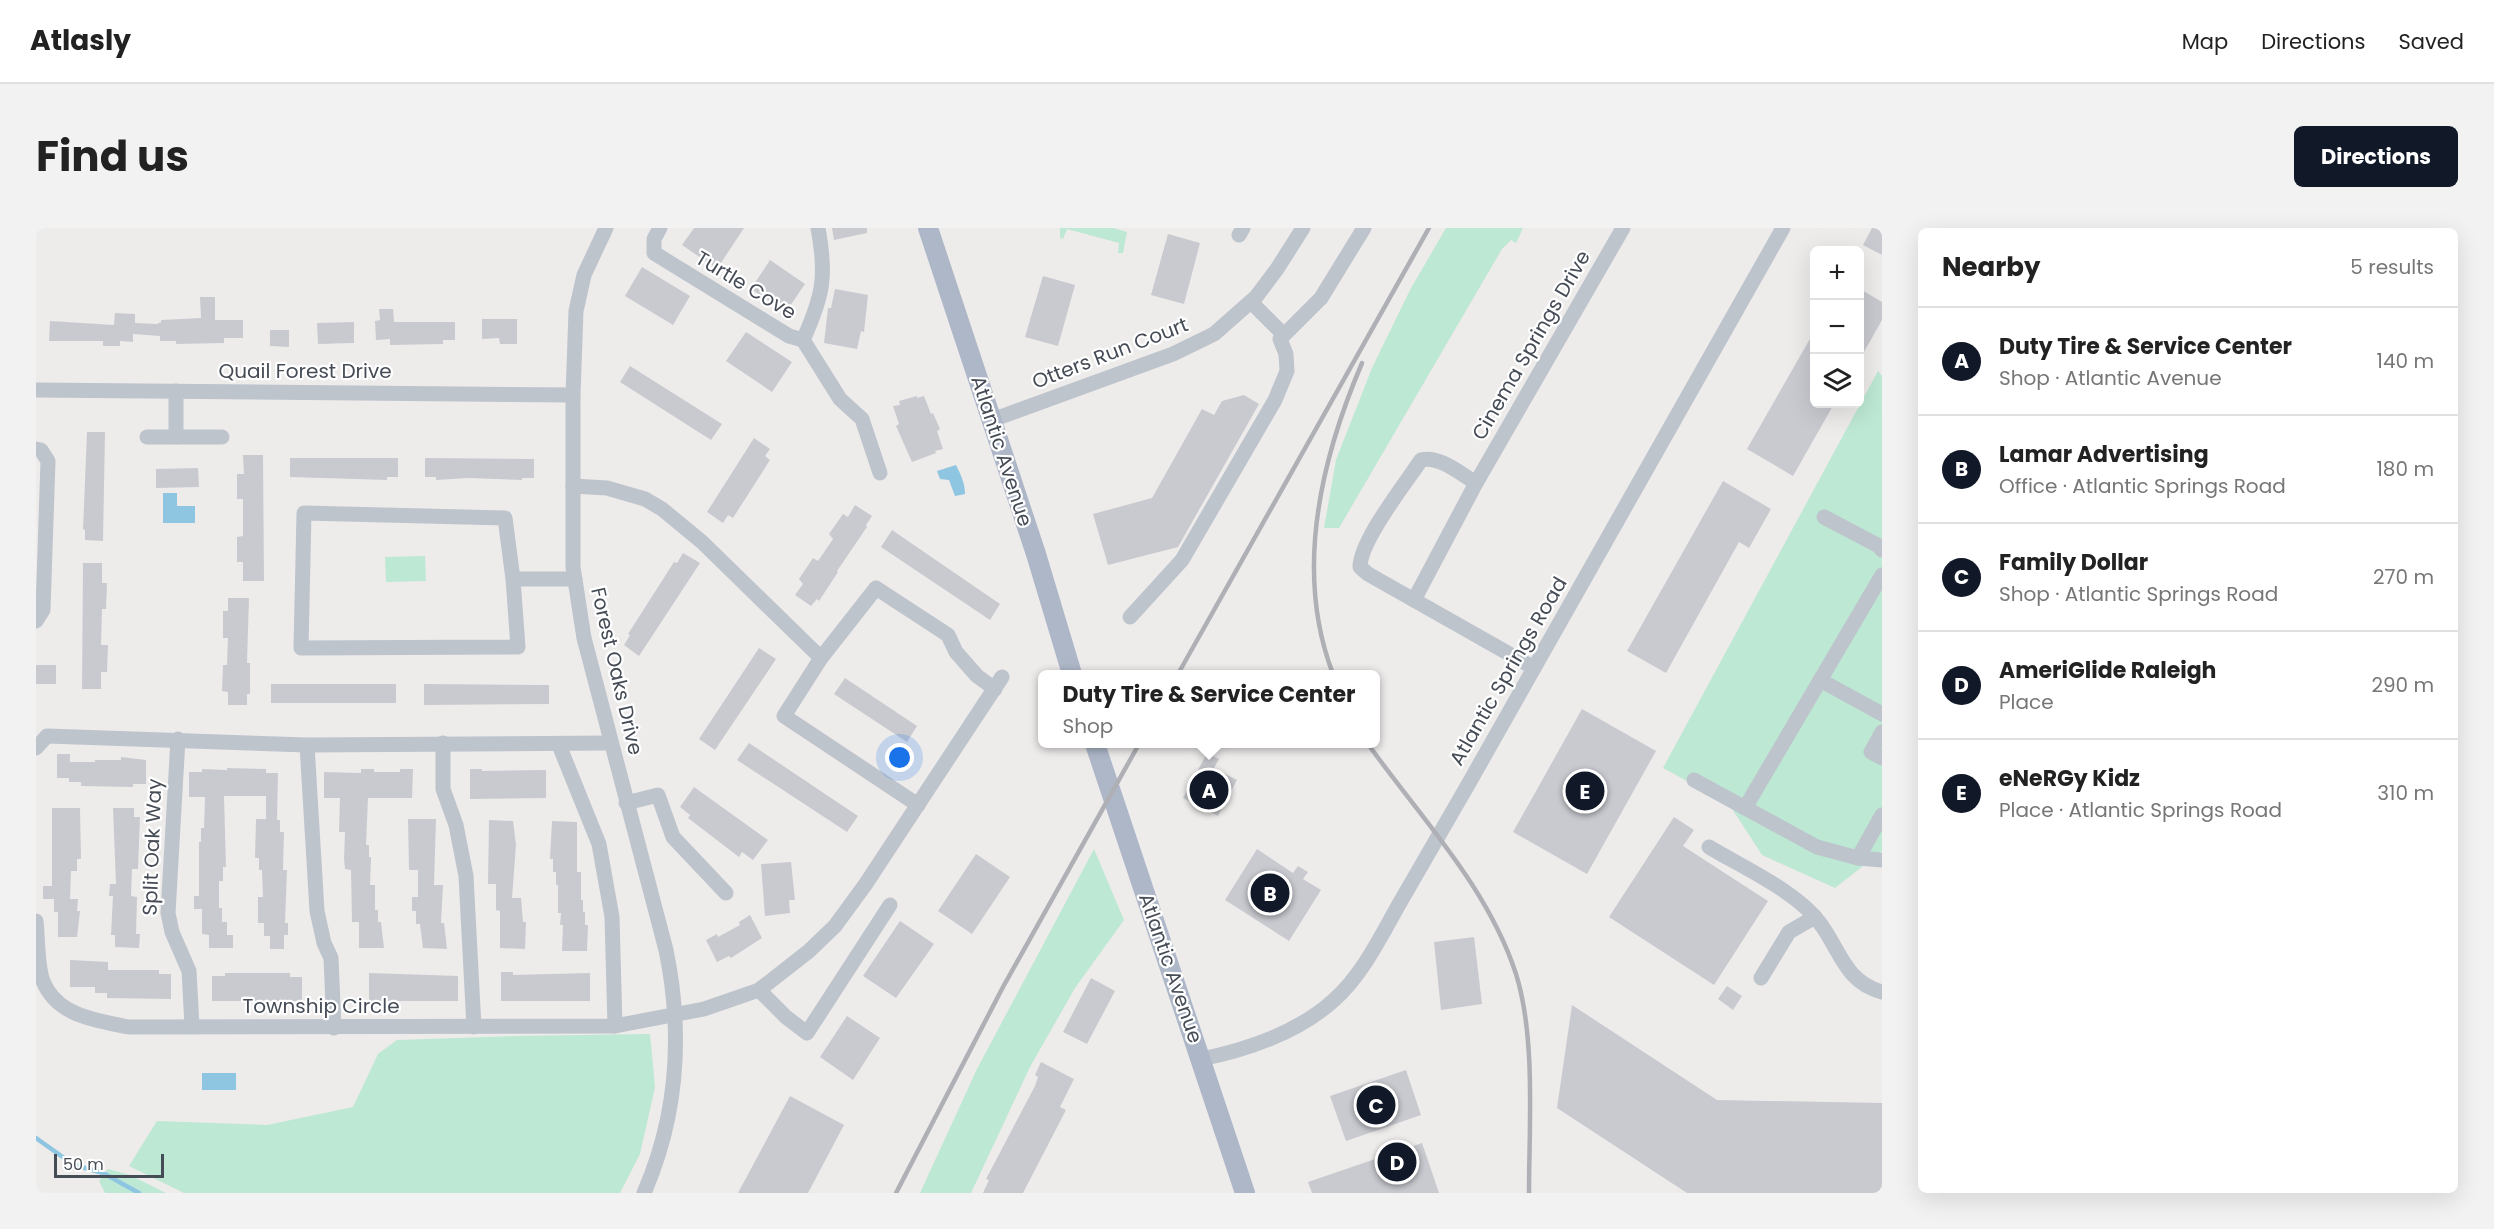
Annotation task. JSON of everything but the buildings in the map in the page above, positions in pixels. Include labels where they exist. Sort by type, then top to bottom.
[{"type":"main road","name":"Atlantic Avenue","points":[[928,228],[992,420],[1070,670]]},
{"type":"main road","name":"Atlantic Avenue","points":[[1096,748],[1245,1193]]},
{"type":"street","name":"Forest Oaks Drive","points":[[606,228],[590,261],[576,311],[573,395],[575,579],[584,638],[666,950],[676,1014],[677,1047],[672,1102],[660,1151],[644,1193]]},
{"type":"street","name":"Turtle Cove","points":[[660,228],[654,239],[654,253],[789,336],[803,340],[818,306],[823,279],[824,259],[818,228]]},
{"type":"street","name":"Otters Run Court","points":[[992,420],[1173,354],[1214,334],[1251,302],[1277,269],[1303,228]]},
{"type":"street","points":[[1251,302],[1284,335],[1321,298],[1364,228]]},
{"type":"street","name":"Cinema Springs Drive","points":[[1414,600],[1476,483],[1623,228]]},
{"type":"street","name":"Atlantic Springs Road","points":[[1201,1059],[1234,1052],[1285,1031],[1315,1015],[1334,1000],[1352,980],[1372,951],[1783,228]]},
{"type":"street","points":[[1130,617],[1182,560],[1275,400],[1287,371],[1286,354],[1280,339]]},
{"type":"street","points":[[803,340],[840,399],[862,419],[880,473]]},
{"type":"street","name":"Quail Forest Drive","points":[[36,390],[573,395]]},
{"type":"street","points":[[176,391],[176,437]]},
{"type":"street","points":[[147,437],[222,437]]},
{"type":"street","points":[[36,448],[48,461],[43,610],[36,621]]},
{"type":"street","points":[[1476,483],[1436,460],[1428,458],[1421,460],[1367,542],[1360,558],[1360,567],[1368,574],[1534,668]]},
{"type":"street","points":[[573,486],[607,488],[645,499],[662,509],[702,542],[821,658],[784,716],[918,805]]},
{"type":"street","points":[[304,513],[505,518],[513,579],[518,647],[301,648],[304,513]]},
{"type":"street","points":[[1824,517],[1880,546],[1882,550]]},
{"type":"street","points":[[1745,808],[1882,575]]},
{"type":"street","points":[[513,579],[575,579]]},
{"type":"street","name":"Township Circle","points":[[36,921],[42,980],[53,998],[66,1010],[129,1027],[615,1026],[704,1008],[759,990],[809,951],[835,926],[865,885],[999,683],[970,668],[956,652],[948,635],[876,588],[821,658]]},
{"type":"street","points":[[1820,680],[1882,714]]},
{"type":"street","points":[[1882,732],[1871,752],[1882,758]]},
{"type":"street","points":[[36,748],[47,736],[307,745],[610,743]]},
{"type":"street","name":"Split Oak Way","points":[[178,739],[168,913],[172,932],[189,971],[192,1026]]},
{"type":"street","points":[[443,743],[443,789],[456,825],[466,876],[474,1027]]},
{"type":"street","points":[[307,745],[317,911],[324,943],[331,958],[334,1028]]},
{"type":"street","points":[[559,745],[599,844],[612,916],[615,1026]]},
{"type":"street","points":[[1694,780],[1817,848],[1858,858],[1882,860]]},
{"type":"street","points":[[626,803],[658,795],[673,837],[726,893]]},
{"type":"street","points":[[1858,858],[1882,815]]},
{"type":"street","points":[[1709,848],[1801,902],[1822,924],[1852,976],[1868,988],[1882,992]]},
{"type":"street","points":[[759,990],[786,1017],[807,1033],[890,905]]},
{"type":"street","points":[[1761,978],[1789,932],[1815,917]]},
{"type":"green space","points":[[1060,228],[1113,228],[1127,232],[1123,253],[1118,253],[1119,243],[1067,229],[1063,239],[1060,238]]},
{"type":"green space","points":[[1446,228],[1523,228],[1516,243],[1511,240],[1502,249],[1339,528],[1324,528],[1336,460],[1372,368],[1410,290]]},
{"type":"green space","points":[[1878,371],[1882,376],[1882,851],[1835,888],[1762,855],[1729,804],[1663,768],[1858,408],[1864,408],[1864,397]]},
{"type":"green space","points":[[425,556],[426,581],[386,582],[385,557]]},
{"type":"green space","points":[[1094,849],[1124,920],[1075,988],[1030,1067],[971,1193],[920,1193],[977,1069]]},
{"type":"green space","points":[[650,1034],[655,1087],[640,1154],[620,1193],[184,1193],[129,1166],[157,1121],[267,1125],[353,1107],[378,1054],[397,1040]]},
{"type":"green space","points":[[108,1169],[130,1175],[166,1193],[105,1193],[99,1181]]},
{"type":"water","points":[[956,465],[965,494],[955,496],[949,480],[940,479],[937,471]]},
{"type":"water","points":[[163,493],[177,493],[177,506],[195,506],[195,523],[163,523]]},
{"type":"water","points":[[202,1073],[236,1073],[236,1090],[202,1090]]},
{"type":"waterway","points":[[36,1138],[74,1165],[103,1173],[139,1193]]},
{"type":"railway","points":[[1180,670],[1429,228]]},
{"type":"railway","points":[[1332,670],[1321,636],[1315,596],[1314,557],[1325,477],[1347,400],[1362,363]]},
{"type":"railway","points":[[896,1193],[1003,987],[1137,748]]},
{"type":"railway","points":[[1371,748],[1471,882],[1504,942],[1516,974],[1522,999],[1529,1054],[1529,1193]]},
{"type":"place","name":"Duty Tire & Service Center","points":[[1209,790]]},
{"type":"place","name":"eNeRGy Kidz","points":[[1585,791]]},
{"type":"place","name":"Lamar Advertising","points":[[1270,893]]},
{"type":"place","name":"Family Dollar","points":[[1376,1105]]},
{"type":"place","name":"AmeriGlide Raleigh","points":[[1397,1162]]}]
